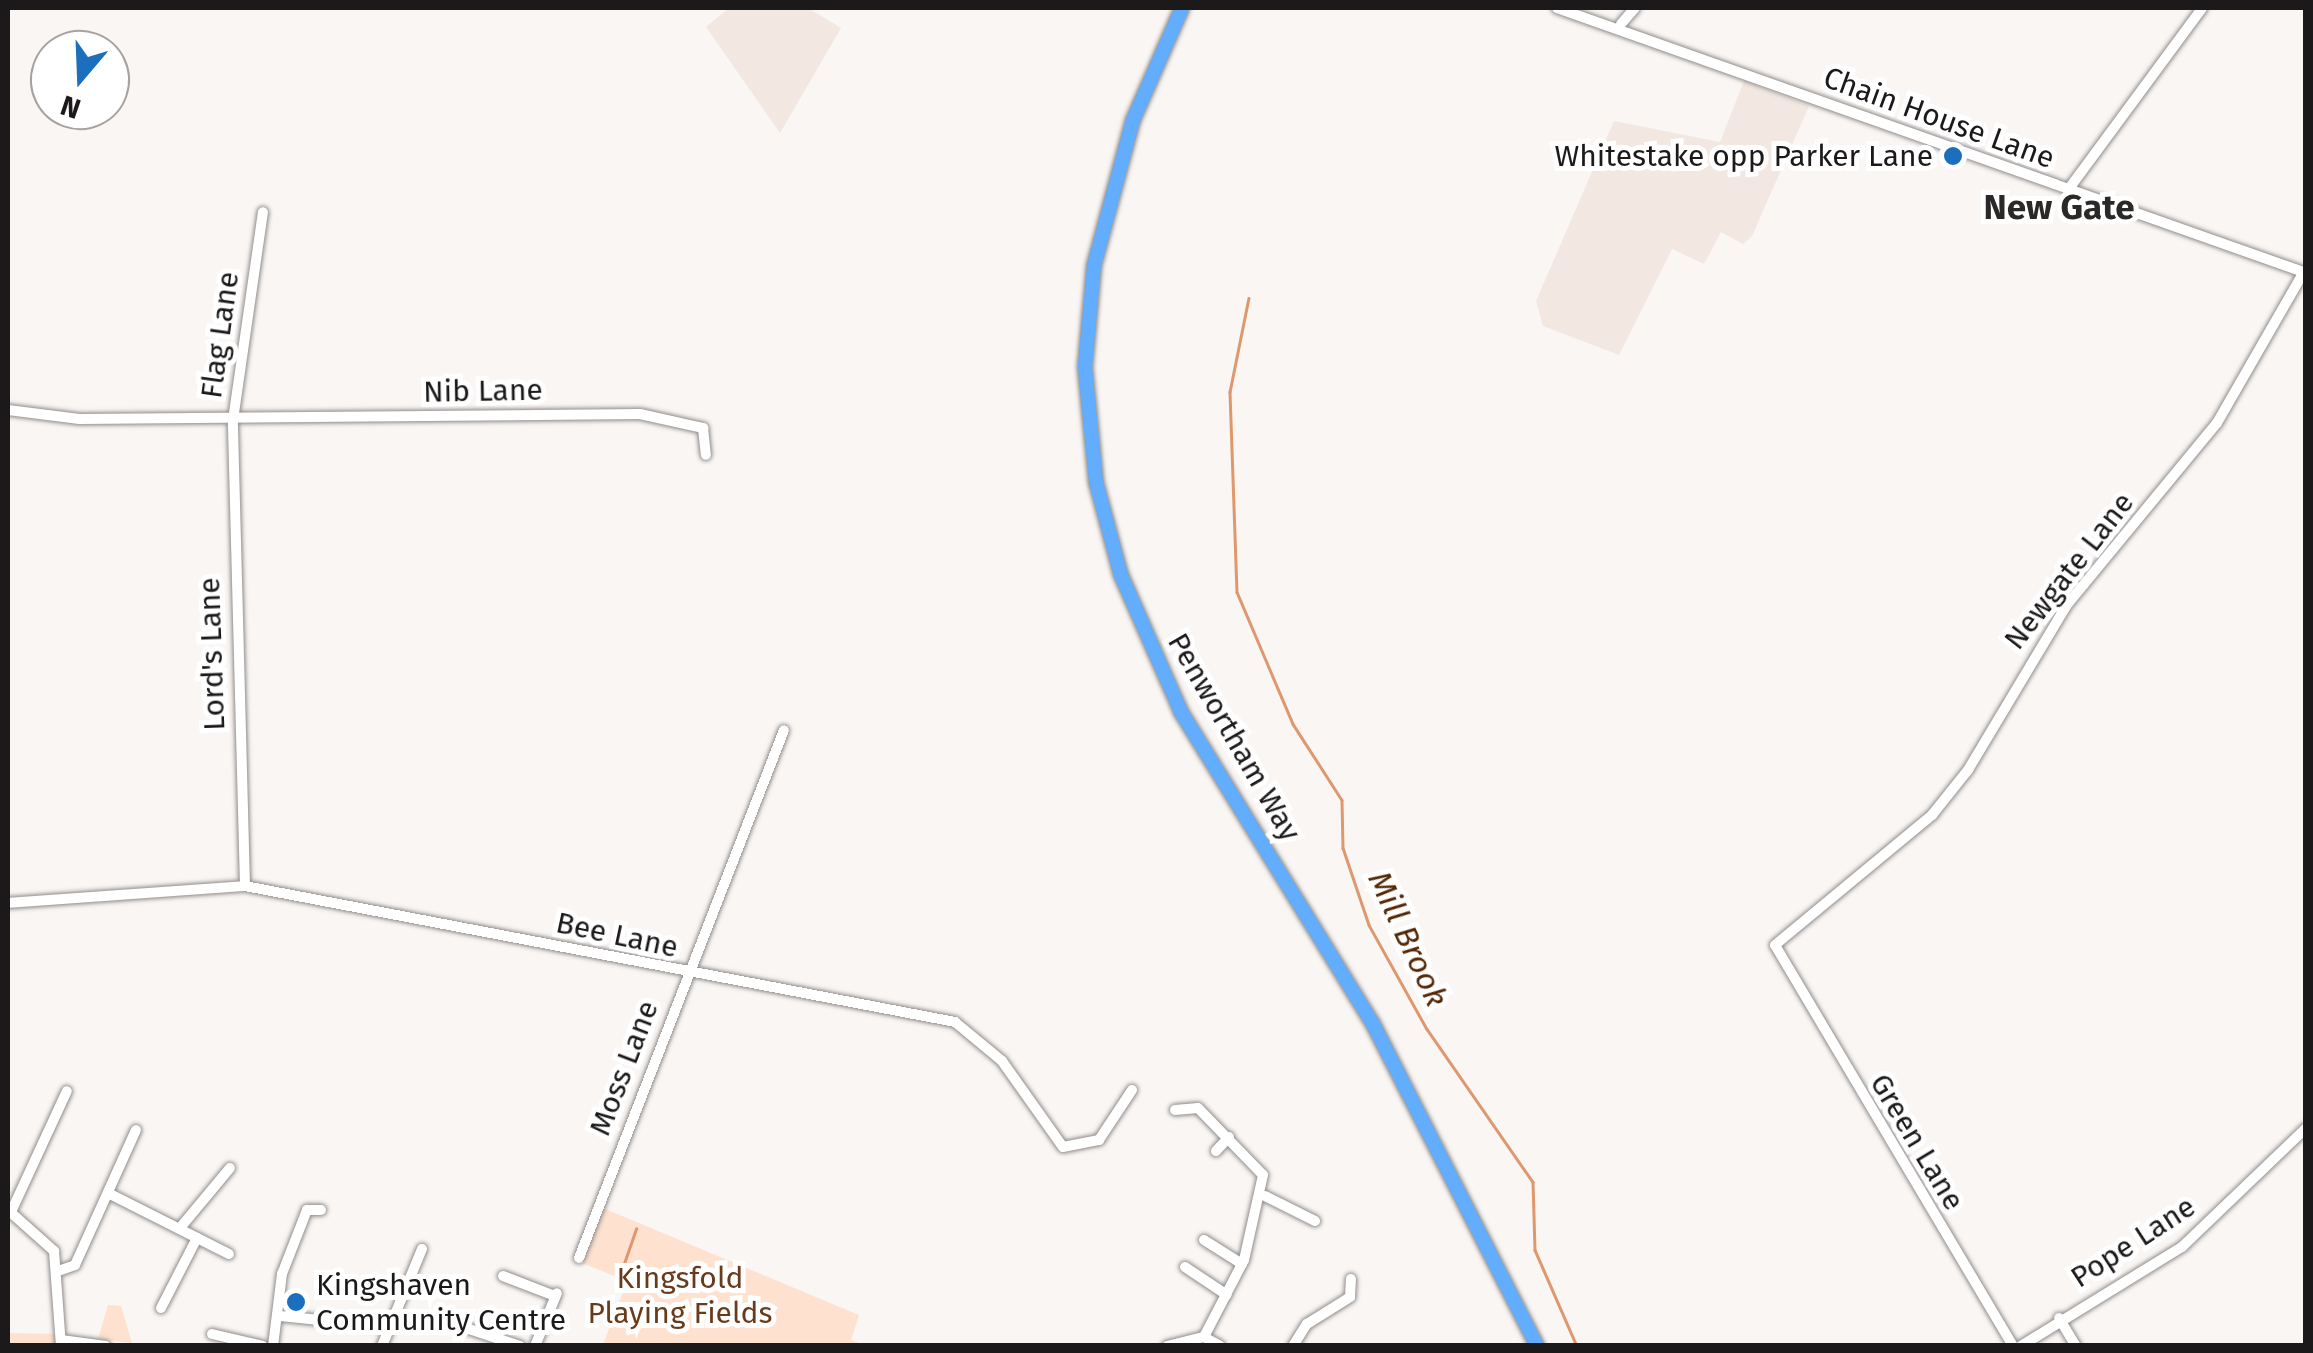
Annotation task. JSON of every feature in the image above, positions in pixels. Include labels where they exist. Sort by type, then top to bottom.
[{"type":"highway","name":"Penwortham Way","points":[[1182,8],[1133,120],[1090,288],[1096,482],[1121,576],[1181,712],[1374,1024],[1536,1341]]},
{"type":"street","name":"Chain House Lane","points":[[1557,8],[1621,24],[2068,190],[2305,272]]},
{"type":"street","points":[[1621,24],[1635,8]]},
{"type":"street","points":[[2068,190],[2202,8]]},
{"type":"street","name":"Flag Lane","points":[[8,410],[234,420],[263,212]]},
{"type":"street","name":"Newgate Lane","points":[[1779,964],[1780,935],[1932,815],[1968,770],[2066,606],[2216,423],[2305,272]]},
{"type":"street","name":"Nib Lane","points":[[234,420],[640,414],[703,428],[706,455]]},
{"type":"street","name":"Lord's Lane","points":[[234,420],[246,886]]},
{"type":"street","name":"Moss Lane","points":[[579,1258],[784,730]]},
{"type":"street","name":"Bee Lane","points":[[8,903],[246,886],[687,976],[955,1022],[1002,1061],[1062,1147],[1091,1146],[1132,1090]]},
{"type":"street","name":"Green Lane","points":[[1779,964],[2013,1346]]},
{"type":"street","points":[[67,1091],[9,1211],[40,1230],[58,1272],[61,1343],[106,1346]]},
{"type":"street","points":[[1175,1110],[1198,1108],[1257,1161],[1265,1196],[1242,1264],[1204,1337]]},
{"type":"street","name":"Pope Lane","points":[[2021,1346],[2060,1318],[2182,1247],[2306,1128]]},
{"type":"street","points":[[58,1272],[76,1265],[112,1194],[136,1130]]},
{"type":"street","points":[[1216,1152],[1229,1137]]},
{"type":"street","points":[[180,1228],[230,1168]]},
{"type":"street","points":[[112,1194],[229,1254]]},
{"type":"street","points":[[1265,1196],[1315,1221]]},
{"type":"street","points":[[273,1346],[280,1316],[278,1292],[307,1210],[306,1198]]},
{"type":"street","points":[[307,1210],[321,1210]]},
{"type":"street","points":[[161,1308],[197,1238]]},
{"type":"street","points":[[1204,1240],[1242,1264]]},
{"type":"street","points":[[382,1346],[422,1250]]},
{"type":"street","points":[[1184,1266],[1226,1295]]},
{"type":"street","points":[[503,1276],[556,1294],[535,1346]]},
{"type":"street","points":[[1293,1346],[1307,1324],[1350,1297],[1351,1280]]},
{"type":"street","points":[[280,1316],[388,1326]]},
{"type":"street","points":[[2060,1318],[2076,1346]]},
{"type":"street","points":[[466,1328],[520,1346]]},
{"type":"street","points":[[212,1334],[263,1346]]},
{"type":"street","points":[[1167,1346],[1204,1337],[1220,1346]]},
{"type":"shaded area","points":[[729,8],[808,8],[841,28],[780,133],[706,27]]},
{"type":"shaded area","points":[[1744,81],[1809,106],[1752,236],[1743,244],[1721,232],[1704,264],[1672,249],[1619,355],[1543,326],[1536,301],[1614,121],[1720,142]]},
{"type":"green space","name":"Kingsfold Playing Fields","points":[[603,1208],[859,1315],[851,1340],[864,1345],[603,1345],[627,1281],[582,1263]]},
{"type":"green space","points":[[108,1305],[121,1306],[132,1343],[98,1339]]},
{"type":"green space","points":[[8,1333],[57,1334],[57,1345],[8,1346]]},
{"type":"waterway","name":"Mill Brook","points":[[1249,298],[1230,392],[1237,592],[1293,724],[1342,800],[1343,848],[1369,925],[1427,1029],[1533,1182],[1535,1250],[1577,1346]]},
{"type":"waterway","points":[[620,1275],[636,1229]]},
{"type":"place","name":"Whitestake opp Parker Lane","points":[[1953,156]]},
{"type":"place","name":"Kingshaven Community Centre","points":[[296,1302]]},
{"type":"district","name":"New Gate","points":[[2059,207]]}]
